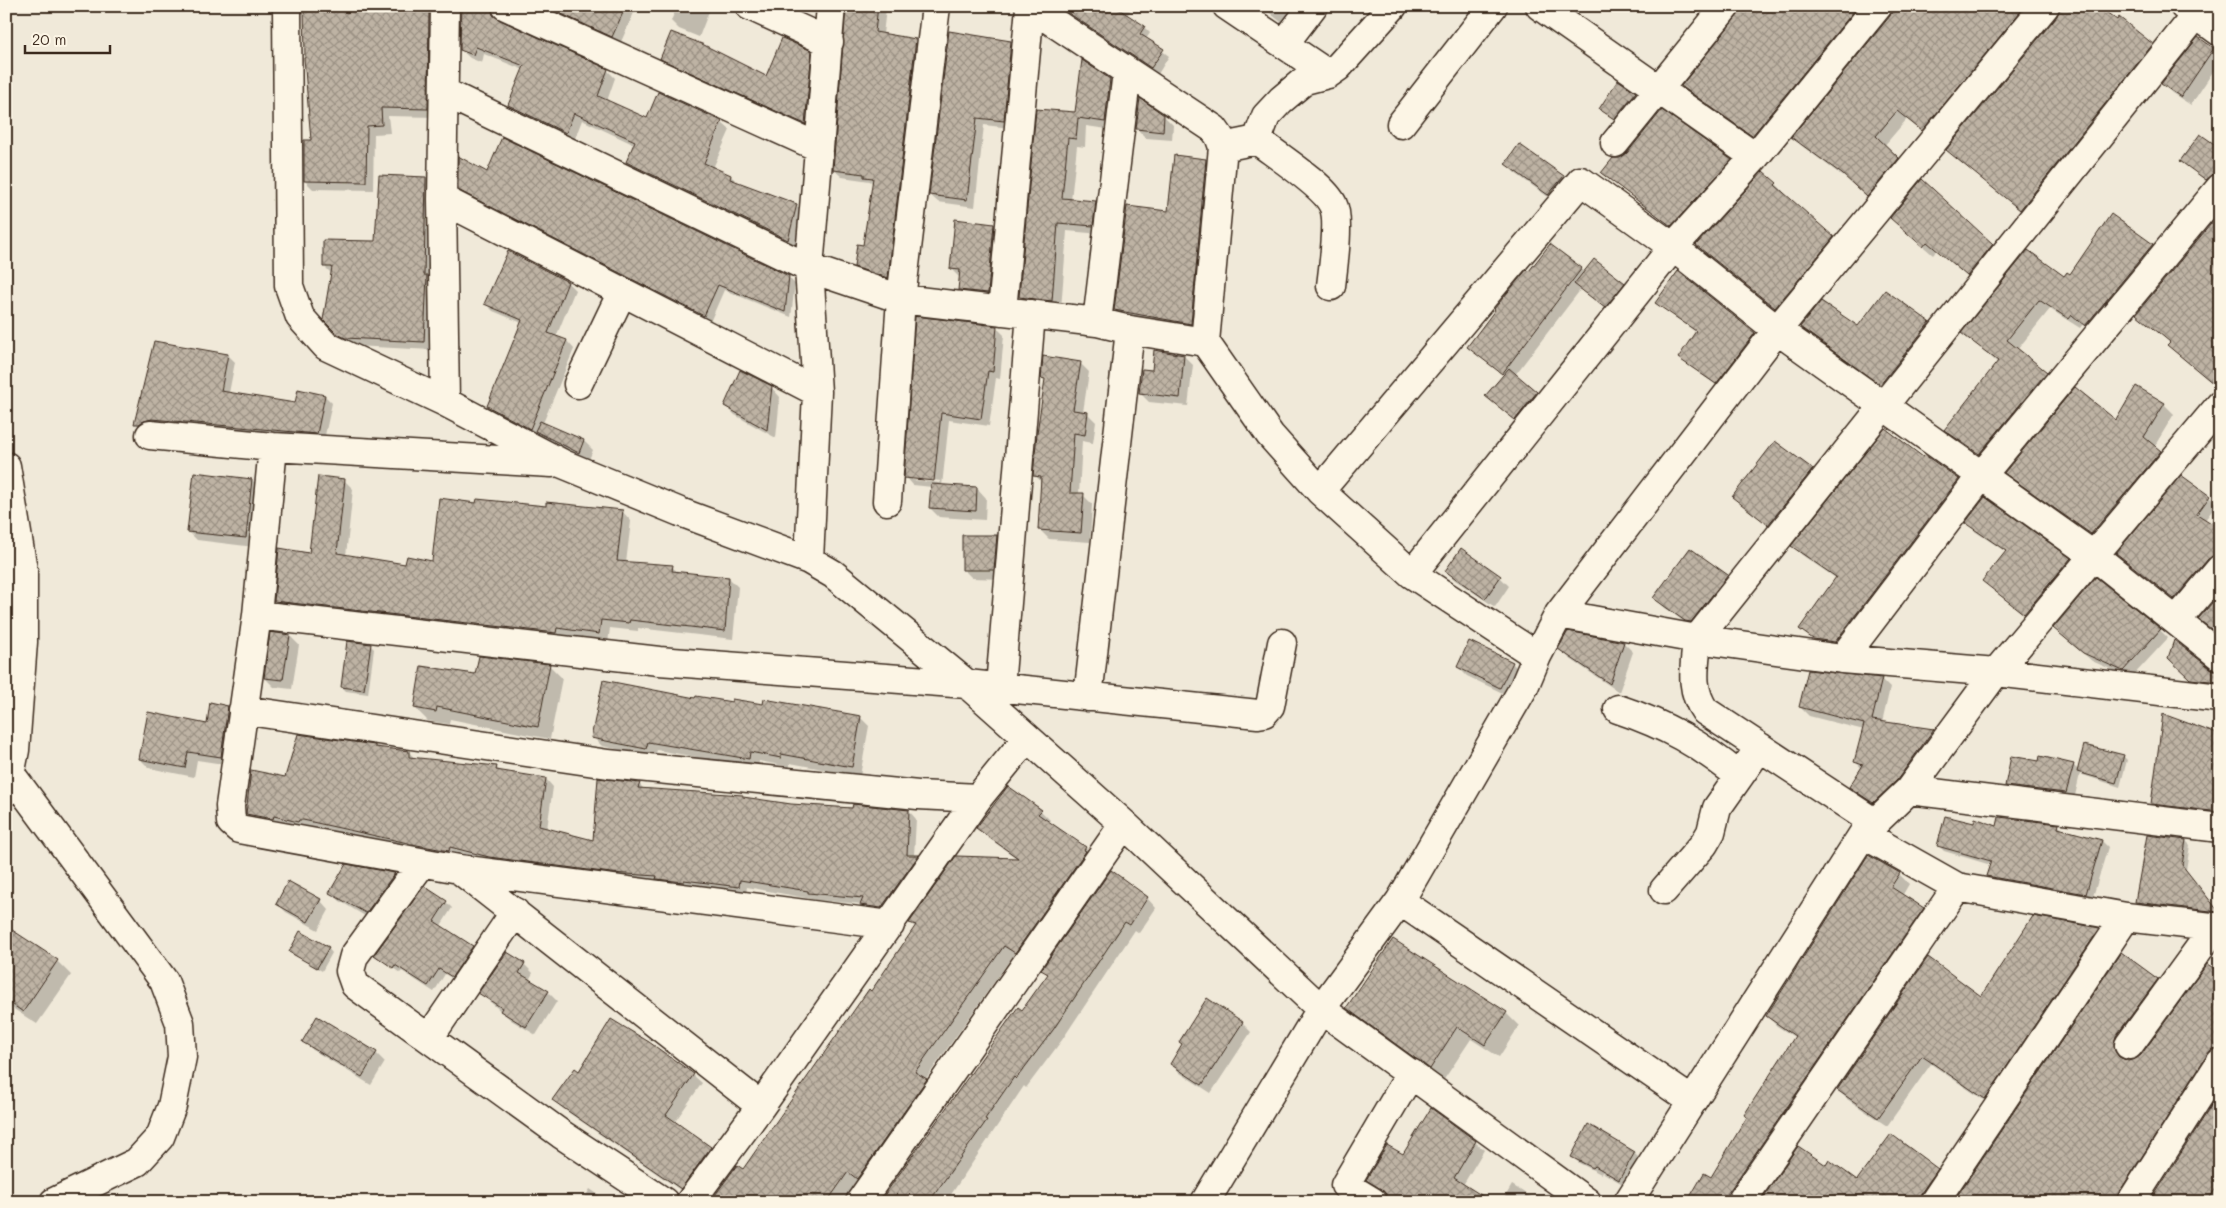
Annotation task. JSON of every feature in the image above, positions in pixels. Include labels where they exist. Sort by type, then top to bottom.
[{"type":"street","points":[[287,6],[289,286],[300,317],[326,346],[445,402],[563,464],[680,512],[809,560],[833,574],[967,684],[1124,824],[1321,1009],[1411,1072],[1587,1202]]},
{"type":"street","points":[[445,6],[442,199],[445,402]]},
{"type":"street","points":[[506,6],[818,147]]},
{"type":"street","points":[[750,6],[829,42]]},
{"type":"street","points":[[809,560],[817,392],[810,268],[818,147],[831,6]]},
{"type":"street","points":[[887,501],[901,299],[936,6]]},
{"type":"street","points":[[1228,6],[1328,74]]},
{"type":"street","points":[[1284,44],[1313,6]]},
{"type":"street","points":[[1257,140],[1266,116],[1281,100],[1305,80],[1328,74],[1338,67],[1393,6]]},
{"type":"street","points":[[1401,124],[1493,6]]},
{"type":"street","points":[[1540,6],[1755,157]]},
{"type":"street","points":[[1412,574],[1673,246],[1755,157],[1878,6]]},
{"type":"street","points":[[1205,1202],[1321,1009],[1400,901],[1524,687],[1537,656],[1559,614],[1777,330],[2046,6]]},
{"type":"street","points":[[1002,311],[1029,7],[1214,130],[1219,136],[1222,147],[1205,342],[1270,435],[1320,491],[1412,574],[1537,656]]},
{"type":"street","points":[[1615,143],[1718,9]]},
{"type":"street","points":[[2129,1045],[2217,927],[2126,916],[1957,887],[1868,828],[1760,747],[1705,711],[1697,699],[1694,685],[1697,639],[1883,406],[2190,11],[2220,32]]},
{"type":"street","points":[[1097,322],[1127,72]]},
{"type":"street","points":[[444,92],[810,268],[901,299],[1097,322],[1130,330],[1205,342]]},
{"type":"street","points":[[1222,147],[1257,140],[1325,193],[1334,206],[1336,219],[1331,286]]},
{"type":"street","points":[[1320,491],[1581,181],[1673,246],[1777,330],[2093,556],[2177,620],[2220,656]]},
{"type":"street","points":[[1842,659],[1982,475],[2220,188]]},
{"type":"street","points":[[442,199],[817,392]]},
{"type":"street","points":[[578,384],[622,292]]},
{"type":"street","points":[[1000,687],[1031,314]]},
{"type":"street","points":[[1088,696],[1130,330]]},
{"type":"street","points":[[1628,1202],[1868,828],[1909,790],[1996,672],[2220,405]]},
{"type":"street","points":[[150,435],[273,447],[563,464]]},
{"type":"street","points":[[273,447],[257,615],[230,806],[231,822],[239,829],[459,869],[890,925]]},
{"type":"street","points":[[6,466],[23,570],[22,652],[15,750],[8,783],[164,981],[180,1023],[180,1065],[172,1106],[160,1137],[137,1162],[54,1202]]},
{"type":"street","points":[[2177,620],[2220,569]]},
{"type":"street","points":[[1559,614],[1697,639],[1842,659],[1996,672],[2220,698]]},
{"type":"street","points":[[257,615],[659,661],[967,684],[1258,714],[1264,713],[1270,706],[1274,694],[1282,643]]},
{"type":"street","points":[[1618,709],[1651,720],[1683,735],[1712,754],[1740,776]]},
{"type":"street","points":[[243,710],[608,764],[918,795],[978,798]]},
{"type":"street","points":[[690,1202],[762,1106],[978,798],[1027,738]]},
{"type":"street","points":[[1664,890],[1704,844],[1711,832],[1716,808],[1760,747]]},
{"type":"street","points":[[1909,790],[2220,828]]},
{"type":"street","points":[[860,1202],[1124,824]]},
{"type":"street","points":[[422,863],[354,956],[350,972],[355,984],[561,1134],[664,1202]]},
{"type":"street","points":[[459,869],[762,1106]]},
{"type":"street","points":[[1741,1202],[1957,887]]},
{"type":"street","points":[[1400,901],[1692,1101]]},
{"type":"street","points":[[429,1038],[515,912]]},
{"type":"street","points":[[1934,1202],[2126,916]]},
{"type":"street","points":[[2132,1202],[2220,1063]]},
{"type":"street","points":[[1373,1202],[1340,1194],[1411,1072]]},
{"type":"building","points":[[304,6],[429,6],[428,109],[381,108],[382,125],[367,126],[366,182],[304,181],[304,140],[311,140],[304,58]]},
{"type":"building","points":[[461,6],[491,6],[493,15],[500,20],[608,69],[598,96],[647,118],[658,92],[722,121],[704,163],[731,175],[730,179],[797,204],[788,240],[626,162],[635,141],[574,113],[566,133],[508,105],[524,66],[476,47],[473,55],[460,50]]},
{"type":"building","points":[[544,6],[626,6],[612,37]]},
{"type":"building","points":[[846,6],[878,6],[875,32],[916,39],[888,278],[854,267],[857,244],[863,245],[873,178],[864,177],[864,174],[833,170]]},
{"type":"building","points":[[1058,6],[1114,6],[1145,26],[1140,34],[1164,49],[1151,68]]},
{"type":"building","points":[[1745,6],[1858,6],[1752,136],[1681,86]]},
{"type":"building","points":[[1893,6],[2025,6],[1922,131],[1897,111],[1876,136],[1899,158],[1867,197],[1842,174],[1791,137],[1890,16]]},
{"type":"building","points":[[2060,6],[2098,6],[2117,20],[2119,17],[2153,44],[2020,210],[1946,150],[2057,16]]},
{"type":"building","points":[[949,31],[1011,41],[1004,121],[977,118],[967,200],[929,195]]},
{"type":"building","points":[[671,32],[702,44],[766,76],[782,38],[812,51],[805,124],[660,59]]},
{"type":"building","points":[[2198,37],[2214,48],[2181,97],[2161,84]]},
{"type":"building","points":[[1082,60],[1110,79],[1105,122],[1078,118],[1076,139],[1068,138],[1062,198],[1096,201],[1093,226],[1058,223],[1052,301],[1019,297],[1036,109],[1075,112]]},
{"type":"building","points":[[1618,80],[1636,92],[1614,119],[1599,109]]},
{"type":"building","points":[[1140,98],[1164,115],[1163,132],[1136,129]]},
{"type":"building","points":[[1662,110],[1732,160],[1671,226],[1601,173],[1613,158],[1620,158],[1627,153]]},
{"type":"building","points":[[2200,134],[2220,148],[2220,173],[2214,174],[2206,180],[2180,161]]},
{"type":"building","points":[[502,137],[789,276],[785,312],[718,285],[704,316],[458,190],[458,156],[487,172]]},
{"type":"building","points":[[1519,144],[1564,176],[1548,195],[1505,164]]},
{"type":"building","points":[[1174,155],[1206,159],[1191,324],[1114,310],[1127,206],[1168,211]]},
{"type":"building","points":[[1763,171],[1777,183],[1775,185],[1834,237],[1775,308],[1696,245]]},
{"type":"building","points":[[379,175],[426,177],[424,275],[427,275],[424,342],[345,338],[336,333],[323,320],[332,267],[323,267],[323,240],[375,241]]},
{"type":"building","points":[[1922,179],[1993,244],[1967,276],[1927,242],[1923,247],[1890,218]]},
{"type":"building","points":[[2220,213],[2220,389],[2167,345],[2170,342],[2136,314]]},
{"type":"building","points":[[2111,214],[2153,244],[2085,326],[2072,315],[2069,319],[2039,300],[2007,340],[2047,372],[1979,454],[1944,430],[1998,361],[1961,333],[2028,250],[2064,276],[2067,272],[2070,274]]},
{"type":"building","points":[[955,219],[994,224],[988,293],[958,290],[960,270],[950,269]]},
{"type":"building","points":[[1550,244],[1582,268],[1502,374],[1467,347],[1494,309],[1527,269],[1529,271]]},
{"type":"building","points":[[508,251],[568,282],[548,333],[567,340],[530,429],[487,406],[522,320],[484,304]]},
{"type":"building","points":[[1594,259],[1625,283],[1605,308],[1574,284]]},
{"type":"building","points":[[1678,271],[1755,333],[1716,384],[1678,358],[1696,331],[1655,303]]},
{"type":"building","points":[[1885,290],[1930,322],[1880,385],[1800,327],[1821,301],[1858,326]]},
{"type":"building","points":[[915,316],[997,326],[993,372],[988,371],[981,419],[941,413],[934,481],[904,478]]},
{"type":"building","points":[[154,341],[228,354],[221,391],[295,403],[298,389],[325,395],[317,434],[152,419],[134,424]]},
{"type":"building","points":[[1154,350],[1184,355],[1180,398],[1139,393],[1142,369],[1152,370]]},
{"type":"building","points":[[1043,356],[1081,362],[1073,410],[1088,412],[1085,435],[1074,433],[1070,493],[1084,493],[1081,533],[1038,530],[1041,477],[1033,476],[1045,379],[1041,378]]},
{"type":"building","points":[[1509,368],[1537,392],[1515,420],[1485,396]]},
{"type":"building","points":[[740,370],[772,386],[767,430],[724,406]]},
{"type":"building","points":[[2136,386],[2165,403],[2144,437],[2161,451],[2091,534],[2004,473],[2075,387],[2116,420]]},
{"type":"building","points":[[540,421],[584,440],[579,453],[535,431]]},
{"type":"building","points":[[1885,428],[1923,457],[1925,455],[1959,479],[1835,642],[1813,639],[1799,629],[1836,577],[1791,546]]},
{"type":"building","points":[[1775,441],[1813,469],[1768,525],[1732,497]]},
{"type":"building","points":[[194,472],[252,479],[246,538],[187,532]]},
{"type":"building","points":[[2181,475],[2210,496],[2197,514],[2216,526],[2217,523],[2220,524],[2220,554],[2208,559],[2174,599],[2116,553]]},
{"type":"building","points":[[318,476],[345,479],[337,553],[405,564],[407,556],[432,561],[439,498],[476,503],[477,499],[546,506],[546,502],[623,510],[617,561],[673,565],[672,571],[729,577],[725,631],[630,620],[629,623],[601,620],[599,634],[557,628],[556,633],[274,601],[279,548],[309,553]]},
{"type":"building","points":[[931,484],[977,487],[976,511],[929,508]]},
{"type":"building","points":[[1985,497],[2071,558],[2024,614],[1982,581],[2006,551],[1965,523]]},
{"type":"building","points":[[962,535],[997,535],[994,570],[962,570]]},
{"type":"building","points":[[1461,548],[1501,576],[1485,599],[1445,571]]},
{"type":"building","points":[[1690,548],[1728,575],[1691,622],[1685,621],[1653,598]]},
{"type":"building","points":[[2096,577],[2161,629],[2123,671],[2083,653],[2053,628]]},
{"type":"building","points":[[2220,594],[2220,636],[2198,619]]},
{"type":"building","points":[[1568,631],[1624,642],[1610,684],[1558,649]]},
{"type":"building","points":[[270,632],[290,635],[283,680],[264,678]]},
{"type":"building","points":[[2174,640],[2210,668],[2220,671],[2220,682],[2190,679],[2168,658]]},
{"type":"building","points":[[347,641],[371,644],[364,690],[341,687]]},
{"type":"building","points":[[1469,641],[1513,662],[1500,688],[1457,667]]},
{"type":"building","points":[[479,656],[550,664],[538,727],[437,707],[436,712],[414,708],[421,666],[475,674]]},
{"type":"building","points":[[1808,670],[1882,678],[1872,720],[1934,729],[1897,780],[1873,803],[1849,787],[1863,765],[1854,762],[1864,724],[1799,707]]},
{"type":"building","points":[[603,680],[695,698],[696,696],[732,702],[732,699],[763,704],[764,699],[861,716],[852,767],[781,754],[781,758],[750,752],[749,759],[648,742],[646,749],[591,738]]},
{"type":"building","points":[[210,702],[228,706],[221,757],[188,752],[185,768],[139,759],[148,712],[207,724]]},
{"type":"building","points":[[2163,714],[2220,735],[2220,812],[2151,804]]},
{"type":"building","points":[[298,734],[409,751],[409,757],[497,766],[496,770],[546,778],[539,826],[593,840],[598,778],[640,783],[638,788],[743,795],[743,797],[791,804],[852,808],[853,804],[909,810],[907,855],[919,855],[881,908],[860,905],[863,898],[808,893],[808,891],[740,880],[739,887],[684,880],[684,882],[656,879],[657,876],[611,873],[489,857],[450,847],[449,851],[417,845],[303,820],[298,822],[274,816],[273,819],[246,814],[251,770],[285,777]]},
{"type":"building","points":[[2084,745],[2124,755],[2116,783],[2077,772]]},
{"type":"building","points":[[2011,756],[2039,761],[2040,756],[2074,764],[2066,793],[2005,786]]},
{"type":"building","points":[[1008,786],[1042,810],[1038,814],[1086,847],[1084,850],[1086,851],[1015,953],[1004,946],[915,1072],[927,1079],[857,1179],[848,1172],[827,1202],[710,1202],[737,1165],[743,1169],[869,989],[871,991],[916,925],[909,923],[956,856],[1018,858],[976,828]]},
{"type":"building","points":[[1945,816],[1974,823],[1975,818],[1997,826],[1999,817],[2059,824],[2058,828],[2102,840],[2086,894],[1986,876],[1991,861],[1937,846]]},
{"type":"building","points":[[2147,835],[2186,840],[2182,865],[2219,912],[2135,902]]},
{"type":"building","points":[[1868,855],[1900,873],[1891,887],[1924,908],[1728,1193],[1726,1202],[1687,1202],[1704,1173],[1711,1177],[1747,1117],[1744,1115],[1795,1036],[1766,1016]]},
{"type":"building","points":[[346,864],[395,873],[366,913],[329,893]]},
{"type":"building","points":[[1111,870],[1148,897],[1130,925],[1125,922],[1053,1030],[1016,1079],[1014,1077],[985,1119],[987,1120],[929,1202],[890,1202],[883,1197],[1018,1007],[1022,1010],[1048,974],[1041,970]]},
{"type":"building","points":[[288,881],[321,899],[308,922],[276,904]]},
{"type":"building","points":[[424,886],[447,901],[434,921],[473,946],[452,977],[439,969],[428,986],[395,965],[393,968],[374,955]]},
{"type":"building","points":[[2033,916],[2100,928],[1985,1099],[1922,1056],[1878,1118],[1837,1090],[1928,957],[1981,996]]},
{"type":"building","points":[[6,926],[58,960],[23,1012],[6,1000]]},
{"type":"building","points":[[300,931],[329,947],[317,968],[289,952]]},
{"type":"building","points":[[1393,939],[1507,1012],[1485,1045],[1457,1027],[1430,1069],[1346,1008]]},
{"type":"building","points":[[507,952],[525,963],[519,973],[549,991],[526,1027],[500,1011],[502,1008],[478,993]]},
{"type":"building","points":[[2121,952],[2158,979],[2116,1036],[2114,1043],[2115,1051],[2119,1057],[2128,1061],[2141,1055],[2207,964],[2220,972],[2220,1048],[2212,1049],[2207,1055],[2118,1194],[2115,1202],[1953,1202]]},
{"type":"building","points":[[1207,998],[1243,1022],[1202,1085],[1170,1064],[1182,1044],[1179,1042]]},
{"type":"building","points":[[317,1016],[377,1052],[362,1077],[302,1042]]},
{"type":"building","points":[[611,1019],[649,1042],[694,1074],[666,1115],[711,1147],[681,1189],[552,1100],[575,1068],[579,1071]]},
{"type":"building","points":[[2220,1092],[2220,1182],[2207,1202],[2150,1202]]},
{"type":"building","points":[[1431,1108],[1476,1141],[1454,1178],[1492,1202],[1389,1202],[1386,1194],[1381,1189],[1366,1180],[1387,1145],[1403,1154]]},
{"type":"building","points":[[1588,1124],[1635,1152],[1619,1180],[1595,1166],[1593,1168],[1571,1157]]},
{"type":"building","points":[[1891,1134],[1938,1169],[1921,1193],[1919,1202],[1760,1202],[1798,1146],[1826,1165],[1829,1160],[1857,1180]]}]
